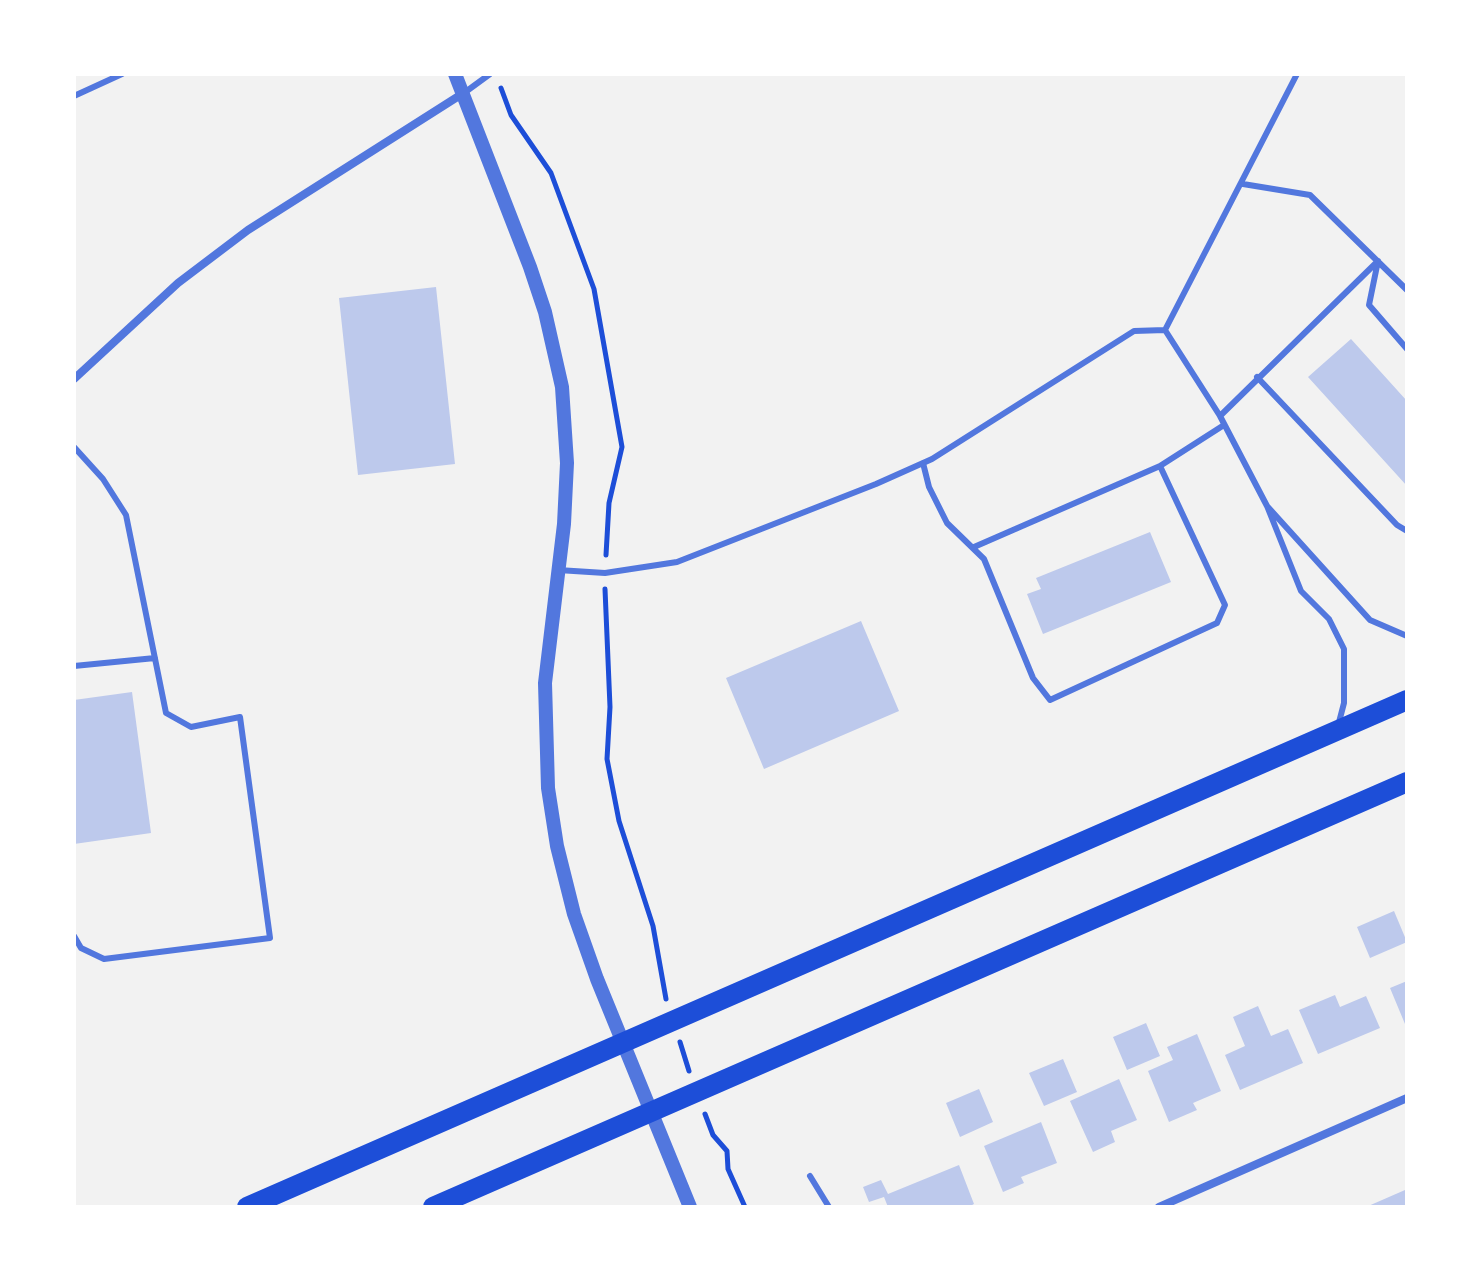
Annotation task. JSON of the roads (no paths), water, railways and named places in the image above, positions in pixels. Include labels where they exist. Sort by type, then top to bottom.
[{"type":"main road","points":[[247,1207],[1407,700]]},
{"type":"main road","points":[[433,1207],[1407,782]]},
{"type":"street","points":[[455,74],[530,267],[555,349],[567,463],[545,683],[548,788],[557,846],[574,914],[690,1207]]},
{"type":"street","points":[[74,379],[178,283],[248,230],[462,94]]},
{"type":"street","points":[[1165,1206],[1407,1098]]},
{"type":"lane","points":[[74,96],[122,74]]},
{"type":"lane","points":[[462,94],[493,74]]},
{"type":"lane","points":[[1165,330],[1243,184],[1297,74]]},
{"type":"lane","points":[[1243,184],[1310,195],[1407,290]]},
{"type":"lane","points":[[1378,261],[1369,305],[1407,349]]},
{"type":"lane","points":[[1220,416],[1378,261]]},
{"type":"lane","points":[[1165,330],[1220,416],[1267,506],[1301,591],[1329,619],[1344,649],[1344,703],[1336,731]]},
{"type":"lane","points":[[558,570],[605,573],[677,562],[923,463],[1134,331],[1165,330]]},
{"type":"lane","points":[[1257,377],[1397,525],[1407,531]]},
{"type":"lane","points":[[974,547],[1160,466],[1224,425]]},
{"type":"lane","points":[[74,447],[103,479],[126,515],[166,713],[191,727],[240,717],[270,938],[104,959],[81,948],[74,936]]},
{"type":"lane","points":[[923,463],[929,487],[947,523],[984,559],[1033,678],[1050,700],[1217,623],[1225,605],[1160,466]]},
{"type":"lane","points":[[1267,506],[1370,620],[1407,636]]},
{"type":"lane","points":[[74,666],[155,658]]},
{"type":"lane","points":[[810,1176],[829,1207]]}]
